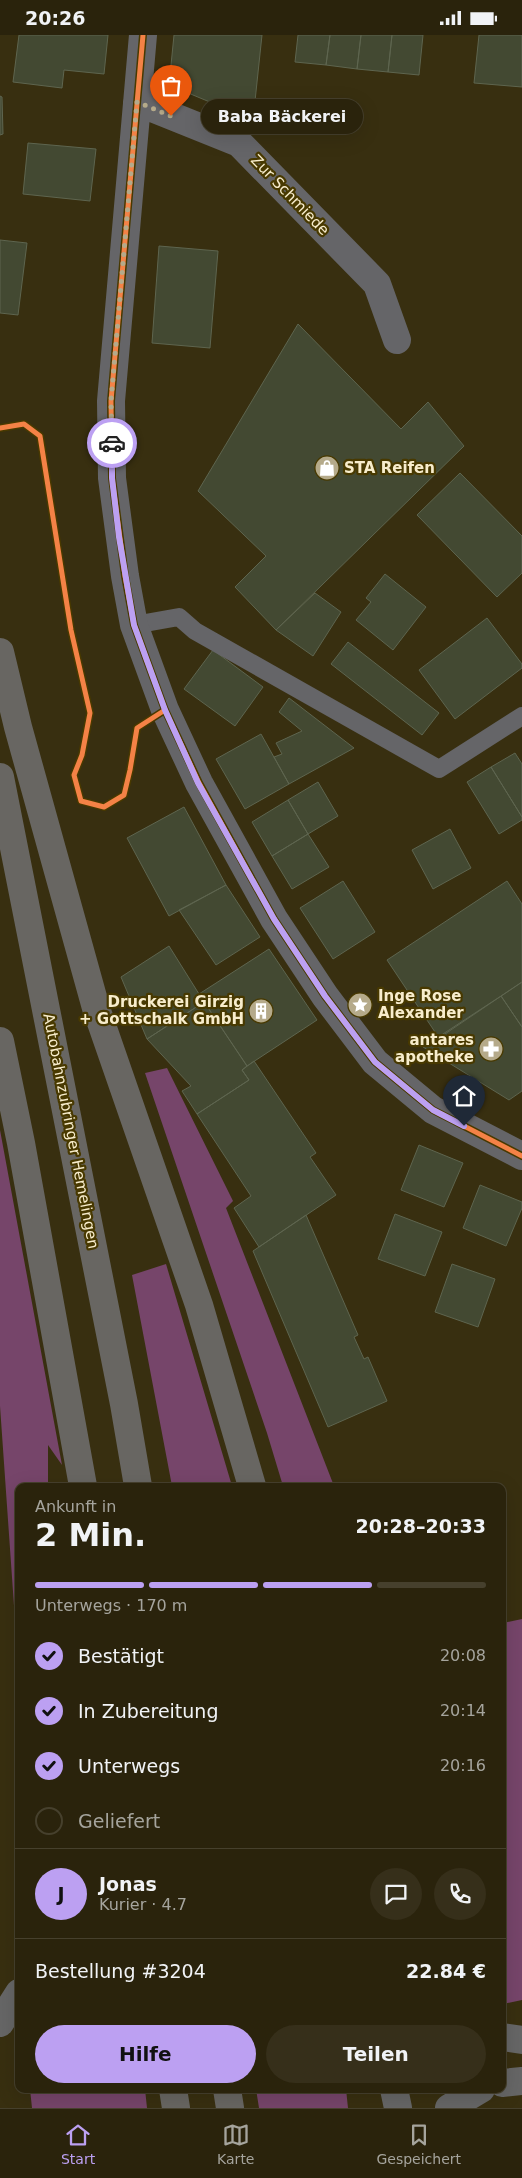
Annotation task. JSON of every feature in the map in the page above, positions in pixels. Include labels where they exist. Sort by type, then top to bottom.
[{"type":"highway","points":[[0,652],[18,727],[96,1008],[198,1305],[251,1483]]},
{"type":"highway","name":"Autobahnzubringer Hemelingen","points":[[0,777],[121,1385],[137,1483]]},
{"type":"highway","points":[[0,1041],[21,1143],[82,1483]]},
{"type":"highway","points":[[174,2093],[176,2108]]},
{"type":"highway","points":[[228,2093],[230,2108]]},
{"type":"main road","points":[[0,2023],[15,1999]]},
{"type":"main road","points":[[506,2038],[522,2040]]},
{"type":"main road","points":[[506,2083],[522,2081]]},
{"type":"main road","points":[[395,2093],[398,2108]]},
{"type":"main road","points":[[449,2108],[474,2093]]},
{"type":"street","points":[[144,35],[111,401],[112,478],[125,576],[134,625],[165,710],[198,783],[274,919],[325,996],[375,1062],[433,1110],[522,1156]]},
{"type":"street","name":"Zur Schmiede","points":[[137,102],[240,143],[377,284],[397,340]]},
{"type":"lane","points":[[134,625],[179,617],[195,631],[439,769],[522,716]]},
{"type":"shaded area","points":[[167,1068],[233,1201],[226,1208],[333,1483],[282,1483],[267,1433],[145,1073]]},
{"type":"shaded area","points":[[0,1130],[62,1465],[48,1445],[48,1483],[15,1483],[15,1620],[0,1406]]},
{"type":"shaded area","points":[[166,1264],[231,1483],[171,1483],[132,1275]]},
{"type":"shaded area","points":[[522,1619],[522,2000],[506,2003],[506,1622]]},
{"type":"shaded area","points":[[30,2093],[145,2093],[147,2108],[32,2108]]},
{"type":"shaded area","points":[[257,2093],[346,2093],[348,2108],[259,2108]]},
{"type":"building","points":[[19,35],[108,35],[104,74],[64,70],[62,88],[13,82]]},
{"type":"building","points":[[174,35],[262,35],[253,120],[169,85]]},
{"type":"building","points":[[298,35],[330,35],[326,65],[295,62]]},
{"type":"building","points":[[330,35],[361,35],[357,69],[326,65]]},
{"type":"building","points":[[361,35],[392,35],[388,72],[357,69]]},
{"type":"building","points":[[392,35],[423,35],[419,75],[388,72]]},
{"type":"building","points":[[479,35],[522,35],[522,87],[474,83]]},
{"type":"building","points":[[0,96],[2,97],[3,134],[0,135]]},
{"type":"building","points":[[28,143],[96,149],[90,201],[23,194]]},
{"type":"building","points":[[0,240],[27,243],[18,315],[0,313]]},
{"type":"building","points":[[159,246],[218,251],[210,348],[152,343]]},
{"type":"building","name":"STA Reifen","points":[[298,324],[401,429],[428,402],[464,446],[276,630],[235,587],[266,556],[198,491]]},
{"type":"building","points":[[460,473],[522,536],[522,573],[497,597],[417,515]]},
{"type":"building","points":[[385,574],[426,607],[393,650],[356,620],[371,602],[366,598]]},
{"type":"building","points":[[315,593],[341,612],[313,656],[276,630]]},
{"type":"building","points":[[487,618],[522,664],[522,668],[455,719],[419,670]]},
{"type":"building","points":[[348,642],[439,713],[422,735],[331,664]]},
{"type":"building","points":[[213,650],[263,687],[235,726],[184,689]]},
{"type":"building","points":[[289,698],[354,748],[289,784],[274,757],[282,754],[276,743],[302,731],[279,712]]},
{"type":"building","points":[[261,734],[289,784],[245,809],[216,759]]},
{"type":"building","points":[[515,753],[522,764],[522,817],[491,767]]},
{"type":"building","points":[[491,767],[522,817],[522,820],[499,834],[467,782]]},
{"type":"building","points":[[318,782],[338,816],[308,834],[288,800]]},
{"type":"building","points":[[288,800],[308,834],[272,856],[252,822]]},
{"type":"building","points":[[184,807],[226,885],[169,916],[127,838]]},
{"type":"building","points":[[450,829],[471,868],[433,889],[412,850]]},
{"type":"building","points":[[308,834],[329,867],[292,889],[272,856]]},
{"type":"building","points":[[343,881],[375,932],[333,959],[300,908]]},
{"type":"building","points":[[507,881],[522,904],[522,982],[439,1038],[387,960]]},
{"type":"building","points":[[226,885],[260,937],[216,965],[179,910]]},
{"type":"building","points":[[169,946],[204,1002],[147,1039],[121,977]]},
{"type":"building","name":"Druckerei Girzig + Gottschalk GmbH","points":[[269,949],[317,1020],[247,1066],[199,994]]},
{"type":"building","points":[[522,982],[522,1027],[501,996]]},
{"type":"building","points":[[501,996],[522,1027],[522,1091],[509,1100],[423,1047]]},
{"type":"building","points":[[204,1002],[247,1066],[242,1070],[249,1080],[197,1114],[182,1091],[191,1086],[147,1039]]},
{"type":"building","points":[[254,1061],[316,1153],[310,1157],[336,1195],[259,1247],[234,1208],[251,1196],[197,1114],[249,1080],[242,1070]]},
{"type":"building","points":[[419,1145],[463,1163],[444,1207],[401,1190]]},
{"type":"building","points":[[480,1185],[522,1202],[522,1208],[506,1246],[463,1228]]},
{"type":"building","points":[[395,1214],[442,1232],[425,1276],[378,1259]]},
{"type":"building","points":[[306,1215],[358,1335],[354,1337],[364,1359],[368,1357],[387,1401],[328,1427],[253,1251]]},
{"type":"building","points":[[452,1264],[495,1279],[478,1327],[435,1312]]},
{"type":"cycle path","points":[[143,35],[111,401],[112,478],[125,576],[134,625],[165,710],[199,783],[274,919],[325,996],[375,1062],[433,1110],[522,1156]]},
{"type":"cycle path","points":[[0,428],[24,424],[40,436],[71,630],[90,713],[82,755],[74,775],[81,801],[104,807],[124,795],[137,728],[165,710]]},
{"type":"way so far","points":[[112,443],[111,401],[137,102],[171,116]]},
{"type":"place","name":"Baba Bäckerei","points":[[171,116]]},
{"type":"place","name":"STA Reifen","points":[[327,468]]},
{"type":"place","name":"Inge Rose Alexander","points":[[360,1005]]},
{"type":"place","name":"Druckerei Girzig + Gottschalk GmbH","points":[[261,1011]]},
{"type":"place","name":"antares apotheke","points":[[491,1049]]},
{"type":"route","points":[[112,443],[112,478],[119,537],[134,625],[165,710],[198,783],[274,919],[325,996],[375,1062],[433,1110],[464,1126]]}]
